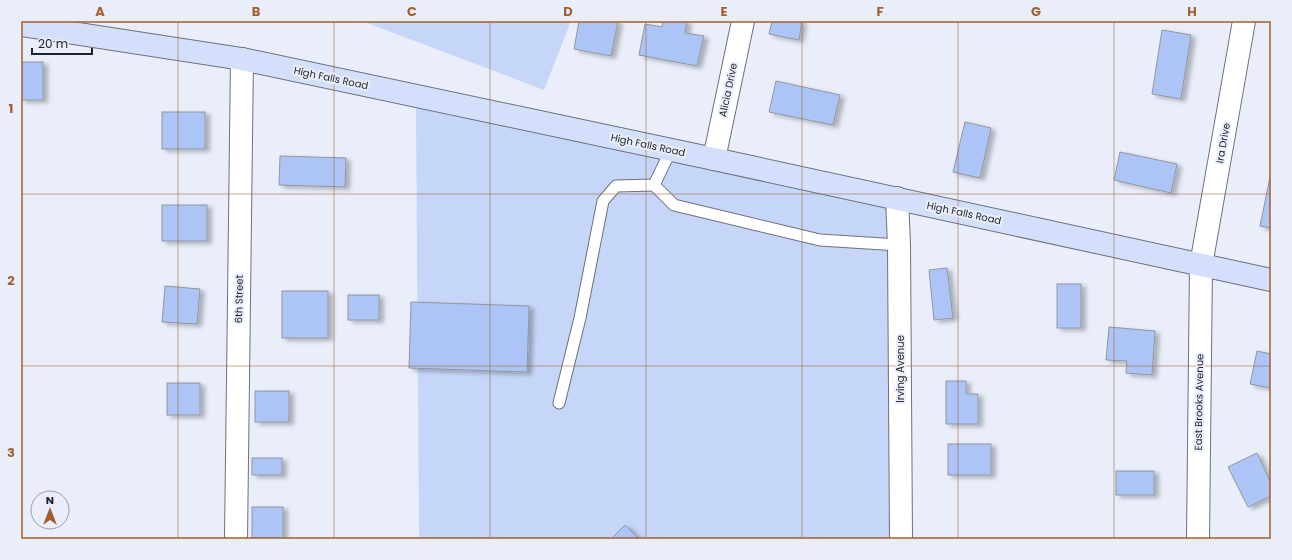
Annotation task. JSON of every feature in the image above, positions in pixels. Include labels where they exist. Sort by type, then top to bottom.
[{"type":"street","name":"Alicia Drive","points":[[714,158],[743,21]]},
{"type":"street","name":"Ira Drive","points":[[1201,265],[1244,21]]},
{"type":"street","name":"High Falls Road","points":[[21,25],[242,59],[714,158],[1271,280]]},
{"type":"street","name":"6th Street","points":[[236,539],[242,59]]},
{"type":"street","name":"Irving Avenue","points":[[897,198],[899,245],[901,539]]},
{"type":"street","name":"East Brooks Avenue","points":[[1198,539],[1201,265]]},
{"type":"lane","points":[[654,185],[671,150]]},
{"type":"lane","points":[[559,403],[580,318],[603,201],[616,186],[654,185],[674,205],[820,240],[899,245]]},
{"type":"shaded area","points":[[362,21],[571,21],[544,90]]},
{"type":"shaded area","points":[[416,104],[895,205],[899,539],[419,539]]},
{"type":"building","points":[[579,21],[618,21],[611,56],[574,49]]},
{"type":"building","points":[[663,21],[687,21],[685,33],[704,36],[697,66],[639,55],[645,24],[662,27]]},
{"type":"building","points":[[772,21],[802,21],[799,40],[769,34]]},
{"type":"building","points":[[1162,30],[1191,35],[1181,99],[1152,94]]},
{"type":"building","points":[[21,62],[43,62],[43,100],[21,100]]},
{"type":"building","points":[[776,81],[840,95],[833,125],[769,112]]},
{"type":"building","points":[[162,112],[205,112],[205,149],[162,149]]},
{"type":"building","points":[[965,122],[991,128],[980,178],[953,172]]},
{"type":"building","points":[[1120,152],[1177,164],[1171,193],[1114,180]]},
{"type":"building","points":[[280,156],[346,158],[345,187],[279,185]]},
{"type":"building","points":[[1271,172],[1271,228],[1260,226]]},
{"type":"building","points":[[162,205],[207,205],[207,241],[162,241]]},
{"type":"building","points":[[947,268],[953,318],[934,320],[929,270]]},
{"type":"building","points":[[1057,284],[1081,284],[1081,328],[1057,328]]},
{"type":"building","points":[[165,286],[200,289],[197,324],[162,322]]},
{"type":"building","points":[[282,291],[328,291],[328,338],[282,338]]},
{"type":"building","points":[[348,295],[379,295],[379,320],[348,320]]},
{"type":"building","points":[[411,302],[529,306],[527,372],[409,368]]},
{"type":"building","points":[[1109,327],[1155,331],[1152,375],[1126,373],[1127,361],[1106,360]]},
{"type":"building","points":[[1257,351],[1271,354],[1271,388],[1250,384]]},
{"type":"building","points":[[946,381],[966,381],[966,394],[978,394],[978,424],[946,424]]},
{"type":"building","points":[[167,383],[200,383],[200,415],[167,415]]},
{"type":"building","points":[[255,391],[289,391],[289,422],[255,422]]},
{"type":"building","points":[[948,444],[991,444],[991,475],[948,475]]},
{"type":"building","points":[[1257,453],[1271,483],[1271,496],[1248,507],[1228,467]]},
{"type":"building","points":[[252,458],[282,458],[282,475],[252,475]]},
{"type":"building","points":[[1116,471],[1154,471],[1154,495],[1116,495]]},
{"type":"building","points":[[252,507],[283,507],[283,538],[252,538]]},
{"type":"building","points":[[625,525],[639,539],[611,539]]}]
